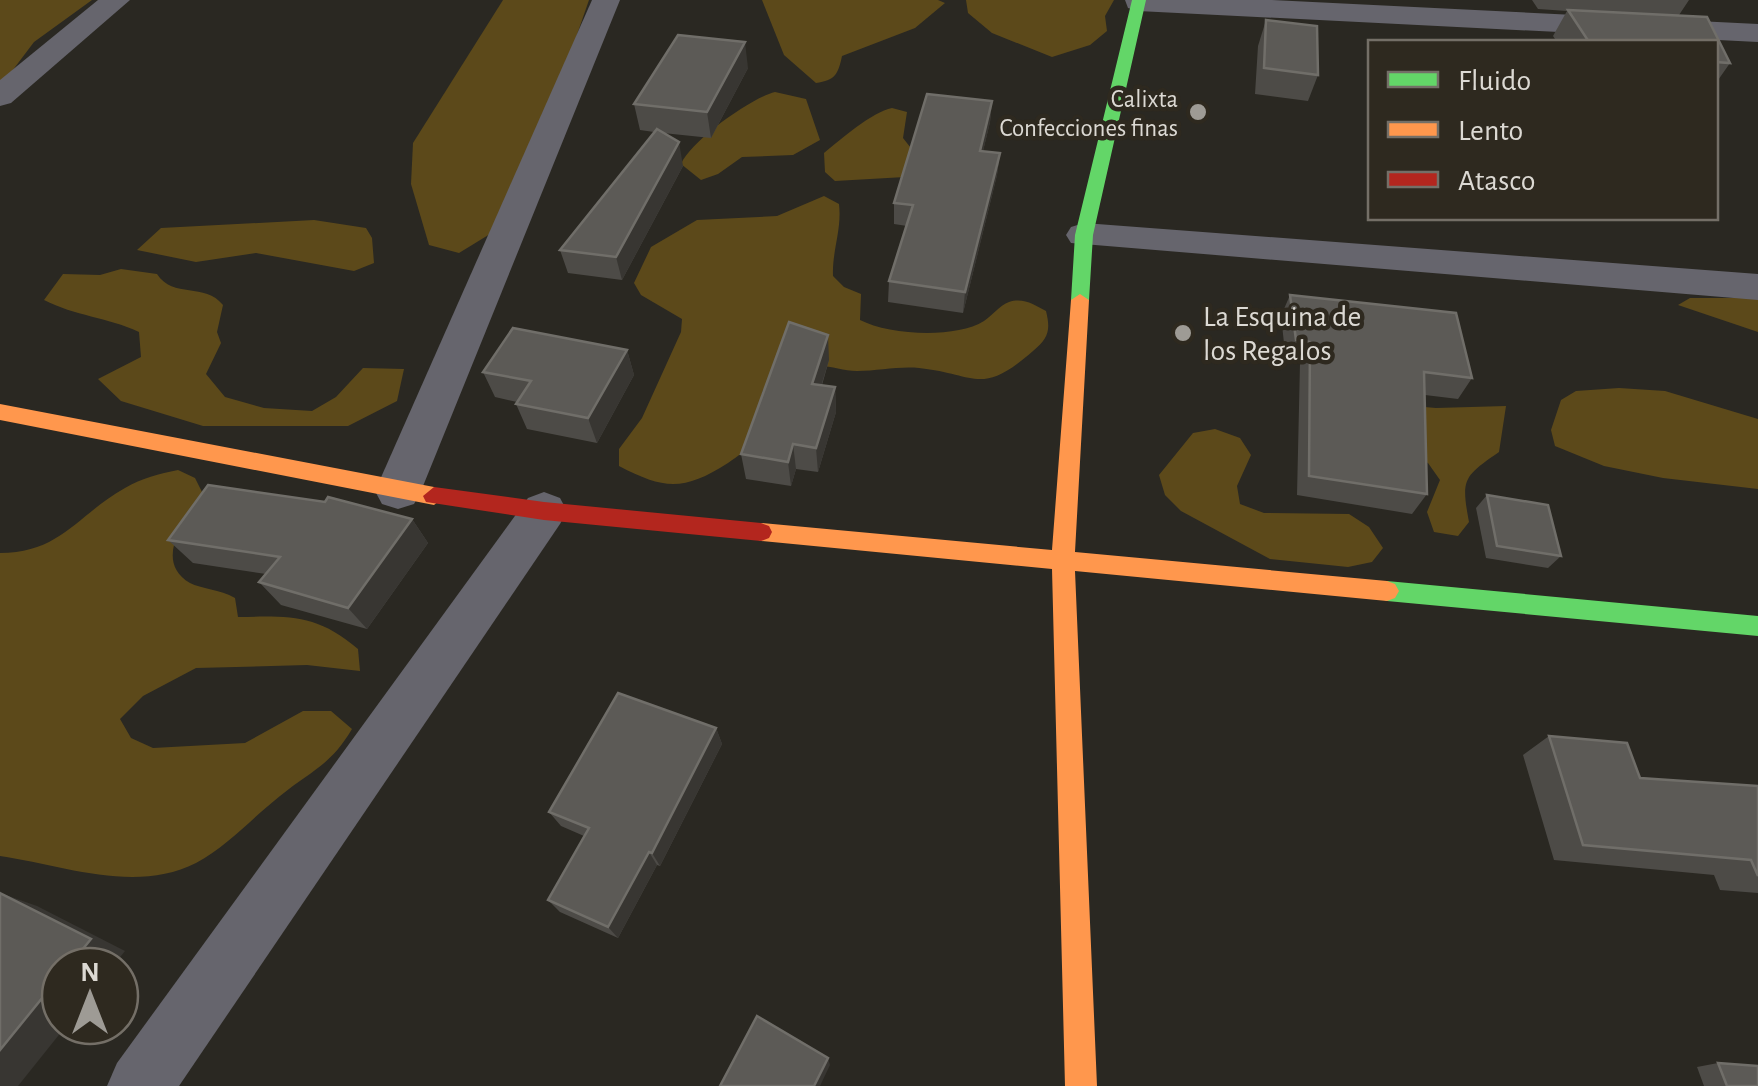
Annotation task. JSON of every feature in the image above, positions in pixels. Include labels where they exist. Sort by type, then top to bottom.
[{"type":"street","points":[[0,96],[116,0]]},
{"type":"street","points":[[398,491],[606,0]]},
{"type":"street","points":[[1081,1086],[1063,560],[1084,235],[1139,1],[1758,33]]},
{"type":"street","points":[[1084,235],[1758,288]]},
{"type":"street","points":[[0,412],[398,491],[544,511],[1758,626]]},
{"type":"street","points":[[140,1086],[544,511]]},
{"type":"shaded area","points":[[0,0],[92,0],[34,42],[0,87]]},
{"type":"shaded area","points":[[503,0],[589,0],[520,199],[490,234],[459,253],[429,245],[411,184],[413,143]]},
{"type":"shaded area","points":[[762,0],[945,3],[915,28],[842,56],[835,76],[816,83],[784,55]]},
{"type":"shaded area","points":[[966,0],[1114,0],[1105,16],[1107,31],[1090,45],[1052,57],[992,33],[968,13]]},
{"type":"shaded area","points":[[775,92],[806,99],[820,140],[793,155],[742,157],[718,174],[701,180],[681,164],[697,143],[723,121]]},
{"type":"shaded area","points":[[892,108],[907,112],[903,138],[918,157],[905,177],[835,181],[825,172],[824,153],[866,120]]},
{"type":"shaded area","points":[[824,196],[839,204],[833,276],[844,287],[861,294],[860,320],[904,332],[956,331],[972,327],[1006,303],[1019,300],[1046,311],[1045,338],[1015,365],[989,378],[911,368],[804,368],[763,390],[753,440],[740,455],[713,472],[674,484],[649,480],[619,466],[619,449],[642,418],[681,332],[682,319],[641,295],[634,283],[651,247],[697,220],[777,216]]},
{"type":"shaded area","points":[[314,220],[366,228],[372,238],[374,263],[354,271],[256,253],[196,262],[137,250],[161,228]]},
{"type":"shaded area","points":[[121,269],[157,274],[172,286],[207,294],[223,305],[217,332],[221,343],[206,374],[225,397],[264,408],[312,411],[336,397],[363,368],[404,369],[397,401],[348,426],[203,426],[121,401],[98,379],[141,357],[139,332],[44,300],[63,274],[100,275]]},
{"type":"shaded area","points":[[1690,298],[1758,298],[1758,332],[1678,305]]},
{"type":"shaded area","points":[[1576,391],[1665,391],[1758,419],[1758,489],[1663,478],[1604,466],[1555,446],[1551,430],[1561,400]]},
{"type":"shaded area","points":[[1390,404],[1436,408],[1506,406],[1499,452],[1478,467],[1465,488],[1469,522],[1458,536],[1434,532],[1427,512],[1440,480],[1428,463],[1383,442]]},
{"type":"shaded area","points":[[1215,429],[1240,438],[1251,455],[1237,486],[1240,504],[1264,513],[1349,514],[1369,527],[1383,548],[1372,562],[1348,567],[1270,559],[1181,511],[1165,495],[1159,475],[1193,433]]},
{"type":"shaded area","points":[[178,470],[195,478],[203,494],[176,539],[174,563],[179,574],[194,585],[235,598],[238,617],[288,617],[329,629],[358,649],[360,671],[307,665],[196,668],[143,696],[120,719],[131,738],[153,748],[245,743],[303,711],[331,711],[352,729],[328,760],[229,840],[196,863],[173,872],[124,877],[0,856],[0,553],[39,546],[125,488]]},
{"type":"building","points":[[1568,10],[1707,17],[1730,63],[1718,62],[1718,40],[1588,40]]},
{"type":"building","points":[[1266,20],[1317,26],[1318,75],[1264,68]]},
{"type":"building","points":[[678,35],[745,42],[707,112],[634,104]]},
{"type":"building","points":[[927,94],[992,101],[980,151],[1000,153],[965,292],[889,281],[913,205],[894,203]]},
{"type":"building","points":[[657,129],[679,142],[616,257],[560,250]]},
{"type":"building","points":[[1290,295],[1456,313],[1472,378],[1424,372],[1427,494],[1309,476],[1310,342],[1296,340]]},
{"type":"building","points":[[789,322],[828,335],[812,384],[835,387],[816,448],[793,444],[788,462],[741,454]]},
{"type":"building","points":[[513,328],[627,350],[588,418],[516,404],[531,381],[483,372]]},
{"type":"building","points":[[208,485],[325,502],[328,497],[412,519],[348,608],[259,582],[280,557],[168,540]]},
{"type":"building","points":[[1487,495],[1548,505],[1561,556],[1497,546]]},
{"type":"building","points":[[618,693],[716,728],[652,853],[649,852],[608,927],[548,900],[589,828],[549,812]]},
{"type":"building","points":[[1549,736],[1627,743],[1640,778],[1758,786],[1758,876],[1751,860],[1583,845]]},
{"type":"building","points":[[0,893],[91,939],[85,946],[40,946],[40,1001],[0,1050]]},
{"type":"building","points":[[757,1016],[828,1058],[814,1086],[720,1086]]},
{"type":"building","points":[[1718,1063],[1758,1066],[1758,1086],[1727,1086]]},
{"type":"traffic: fast","points":[[1080,300],[1084,235],[1139,0]]},
{"type":"traffic: fast","points":[[1387,591],[1758,626]]},
{"type":"traffic: slow","points":[[1080,300],[1063,560],[1081,1086]]},
{"type":"traffic: slow","points":[[0,412],[434,496]]},
{"type":"traffic: slow","points":[[761,532],[1387,591]]},
{"type":"traffic: jam","points":[[434,496],[761,532]]},
{"type":"place","name":"Calixta Confecciones finas","points":[[1198,112]]},
{"type":"place","name":"La Esquina de los Regalos","points":[[1183,333]]}]
